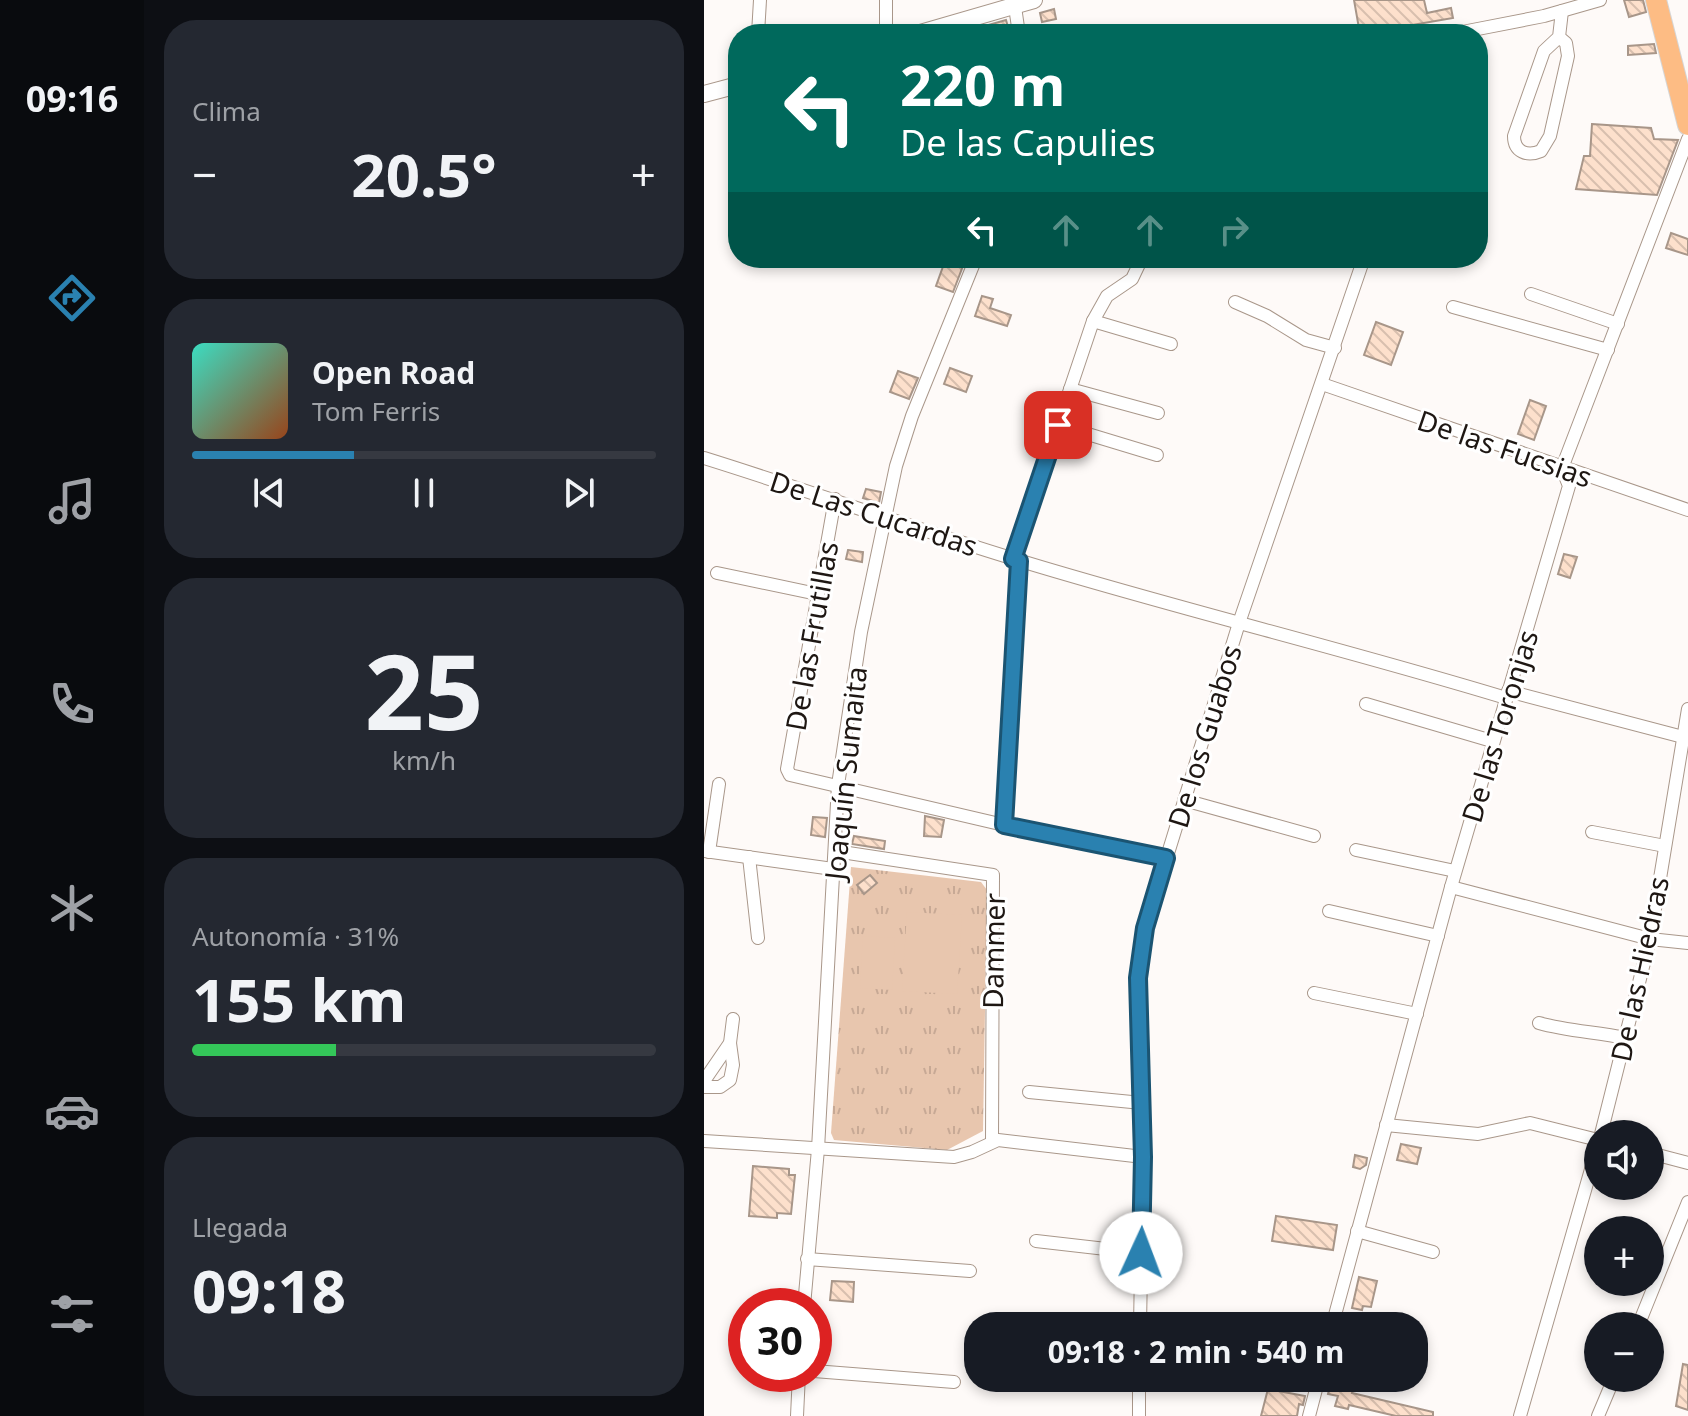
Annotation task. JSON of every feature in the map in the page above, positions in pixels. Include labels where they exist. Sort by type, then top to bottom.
[{"type":"main road","points":[[1656,0],[1678,37],[1688,125]]},
{"type":"street","points":[[759,24],[760,0]]},
{"type":"street","points":[[886,0],[886,24]]},
{"type":"street","points":[[948,24],[1014,3],[1034,0]]},
{"type":"street","points":[[1488,26],[1600,0]]},
{"type":"street","points":[[1014,3],[1017,24]]},
{"type":"street","points":[[1559,37],[1566,43],[1568,56],[1550,136],[1541,151],[1532,154],[1522,152],[1516,146],[1514,136],[1544,51],[1559,37],[1562,11]]},
{"type":"street","points":[[704,94],[728,88]]},
{"type":"street","name":"De las Toronjas","points":[[1336,1312],[1455,871],[1569,486],[1562,468],[1688,139]]},
{"type":"street","name":"Joaquín Sumaita","points":[[805,1288],[818,1149],[838,785],[861,632],[884,515],[912,416],[972,268]]},
{"type":"street","points":[[1004,825],[1016,560],[1093,321],[1107,296],[1132,279],[1137,268]]},
{"type":"street","name":"De los Guabos","points":[[1140,1312],[1143,1157],[1138,978],[1145,928],[1239,623],[1361,268]]},
{"type":"street","points":[[1531,294],[1618,324]]},
{"type":"street","points":[[1235,302],[1267,316],[1306,340],[1335,348]]},
{"type":"street","points":[[1453,307],[1608,350]]},
{"type":"street","points":[[1093,321],[1171,344]]},
{"type":"street","name":"De las Fucsias","points":[[1322,384],[1688,510]]},
{"type":"street","points":[[1070,389],[1158,413]]},
{"type":"street","points":[[1058,425],[1157,455]]},
{"type":"street","name":"De Las Cucardas","points":[[704,458],[1016,560],[1239,623],[1683,737]]},
{"type":"street","name":"De las Frutillas","points":[[835,499],[787,772],[838,785]]},
{"type":"street","points":[[717,573],[817,594]]},
{"type":"street","points":[[1366,704],[1492,741]]},
{"type":"street","name":"De las Hiedras","points":[[1604,1120],[1650,939],[1688,709]]},
{"type":"street","points":[[719,784],[706,852],[833,869]]},
{"type":"street","points":[[838,785],[1004,825],[1166,858]]},
{"type":"street","points":[[1184,800],[1314,836]]},
{"type":"street","points":[[1592,832],[1665,846]]},
{"type":"street","points":[[1356,850],[1455,871]]},
{"type":"street","name":"Dammer","points":[[835,851],[992,873],[992,1141]]},
{"type":"street","points":[[749,857],[758,938]]},
{"type":"street","points":[[1451,887],[1650,939],[1688,943]]},
{"type":"street","points":[[1329,911],[1438,936]]},
{"type":"street","points":[[1314,993],[1417,1014]]},
{"type":"street","points":[[730,1043],[704,1084],[725,1086],[730,1080],[733,1019]]},
{"type":"street","points":[[1539,1023],[1625,1038]]},
{"type":"street","points":[[1029,1092],[1142,1103]]},
{"type":"street","points":[[1386,1125],[1478,1134],[1530,1123],[1584,1138]]},
{"type":"street","points":[[704,1141],[954,1157],[992,1141],[1143,1157]]},
{"type":"street","points":[[1664,1157],[1688,1163]]},
{"type":"street","points":[[1520,1416],[1584,1191]]},
{"type":"street","points":[[1644,1312],[1688,1202]]},
{"type":"street","points":[[1357,1231],[1433,1252]]},
{"type":"street","points":[[1036,1241],[1141,1253]]},
{"type":"street","points":[[807,1259],[970,1271]]},
{"type":"street","points":[[832,1372],[954,1382]]},
{"type":"street","points":[[797,1416],[798,1392]]},
{"type":"street","points":[[1139,1392],[1139,1416]]},
{"type":"street","points":[[1309,1416],[1315,1392]]},
{"type":"street","points":[[1598,1416],[1608,1392]]},
{"type":"green space","points":[[851,867],[981,882],[987,890],[983,1131],[947,1150],[834,1140],[831,1133]]},
{"type":"green space","points":[[907,912],[962,915],[957,994],[902,991]]},
{"type":"green space","points":[[863,936],[895,938],[892,990],[860,988]]},
{"type":"building","points":[[1354,0],[1424,0],[1427,13],[1451,8],[1453,18],[1418,24],[1358,24]]},
{"type":"building","points":[[1624,0],[1643,0],[1646,12],[1629,17]]},
{"type":"building","points":[[1054,9],[1056,19],[1042,22],[1040,13]]},
{"type":"building","points":[[1654,44],[1656,53],[1628,55],[1628,46]]},
{"type":"building","points":[[1592,124],[1651,128],[1654,139],[1678,140],[1657,195],[1576,189],[1584,156],[1590,156]]},
{"type":"building","points":[[1671,233],[1688,239],[1688,255],[1666,248]]},
{"type":"building","points":[[942,268],[962,268],[953,292],[936,286]]},
{"type":"building","points":[[982,296],[993,299],[990,308],[1011,315],[1007,326],[975,316]]},
{"type":"building","points":[[1376,322],[1403,332],[1391,365],[1364,355]]},
{"type":"building","points":[[950,368],[972,376],[966,392],[944,384]]},
{"type":"building","points":[[898,371],[918,378],[909,399],[890,392]]},
{"type":"building","points":[[1530,400],[1546,406],[1534,440],[1518,434]]},
{"type":"building","points":[[866,489],[881,492],[879,503],[863,498]]},
{"type":"building","points":[[848,550],[863,552],[862,562],[846,559]]},
{"type":"building","points":[[1564,554],[1577,557],[1570,578],[1558,574]]},
{"type":"building","points":[[925,816],[944,820],[941,837],[924,836]]},
{"type":"building","points":[[813,817],[827,818],[825,837],[811,835]]},
{"type":"building","points":[[854,836],[885,841],[884,849],[852,844]]},
{"type":"building","points":[[870,875],[877,883],[864,894],[857,885]]},
{"type":"building","points":[[1401,1144],[1421,1148],[1417,1164],[1397,1160]]},
{"type":"building","points":[[1355,1155],[1367,1158],[1366,1165],[1360,1169],[1353,1167]]},
{"type":"building","points":[[753,1166],[789,1169],[789,1175],[795,1175],[791,1214],[777,1213],[777,1218],[749,1216]]},
{"type":"building","points":[[1276,1216],[1337,1225],[1333,1250],[1272,1241]]},
{"type":"building","points":[[1359,1277],[1377,1281],[1371,1307],[1363,1306],[1362,1310],[1352,1308]]},
{"type":"building","points":[[832,1281],[854,1282],[853,1302],[832,1300]]},
{"type":"building","points":[[1683,1364],[1688,1365],[1688,1410],[1676,1406]]},
{"type":"building","points":[[1267,1392],[1305,1396],[1303,1405],[1299,1404],[1297,1416],[1261,1416]]},
{"type":"building","points":[[1352,1392],[1433,1412],[1433,1416],[1396,1416],[1349,1405],[1348,1409],[1335,1406],[1338,1396],[1328,1394]]},
{"type":"route","points":[[1058,425],[1013,559],[1019,561],[1004,825],[1166,858],[1145,928],[1138,978],[1143,1157],[1141,1253]]}]
